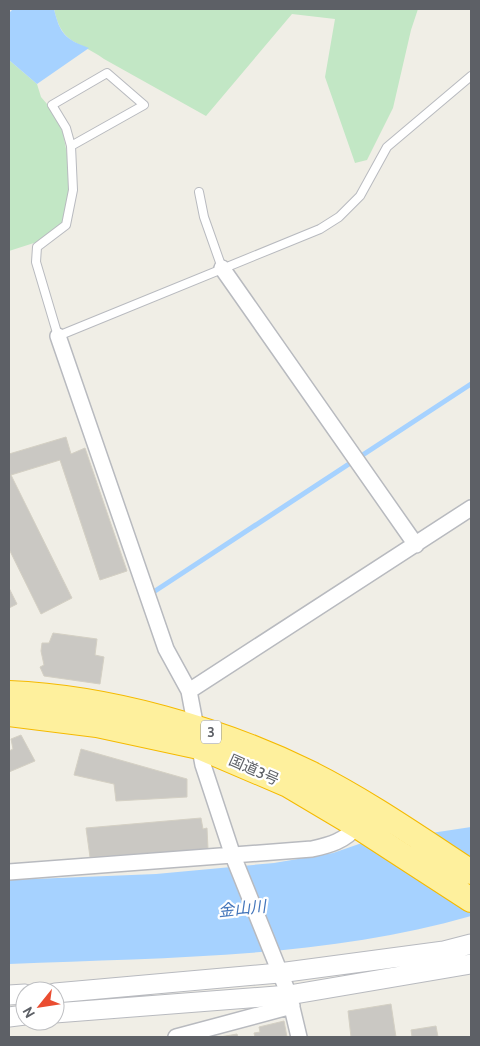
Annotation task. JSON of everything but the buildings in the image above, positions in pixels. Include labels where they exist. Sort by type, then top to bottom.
[{"type":"highway","name":"国道3号","points":[[9,693],[113,707],[198,737],[288,785],[361,828],[471,900]]},
{"type":"highway","name":"国道3号","points":[[9,714],[198,737],[262,750],[312,774],[396,823],[471,872]]},
{"type":"street","points":[[222,268],[416,544]]},
{"type":"street","points":[[58,336],[166,650],[189,691],[198,737],[233,856],[290,1001],[299,1037]]},
{"type":"street","points":[[189,691],[471,508]]},
{"type":"street","points":[[9,872],[312,850],[334,844],[361,828]]},
{"type":"street","points":[[65,992],[279,973],[444,951],[471,944]]},
{"type":"street","points":[[176,1037],[290,1001],[471,964]]},
{"type":"street","points":[[65,1012],[290,1001]]},
{"type":"lane","points":[[71,146],[144,105],[107,73],[52,105],[66,128],[71,146],[73,190],[66,225],[37,247],[36,262],[58,336],[320,228],[339,217],[360,196],[387,147],[471,76]]},
{"type":"lane","points":[[198,192],[204,217],[222,268]]},
{"type":"green space","points":[[54,9],[418,9],[411,30],[393,108],[367,160],[355,163],[325,77],[335,19],[292,14],[206,116],[66,36],[57,21]]},
{"type":"green space","points":[[9,60],[37,84],[41,97],[53,111],[63,133],[70,170],[69,192],[62,223],[37,242],[9,251]]},
{"type":"water","points":[[13,9],[54,9],[61,30],[74,42],[89,48],[37,84],[9,60],[9,13]]},
{"type":"water","name":"金山川","points":[[471,827],[471,916],[357,941],[300,948],[242,954],[9,964],[9,880],[156,874],[274,863],[333,853],[359,844]]},
{"type":"waterway","points":[[152,593],[471,384]]}]
